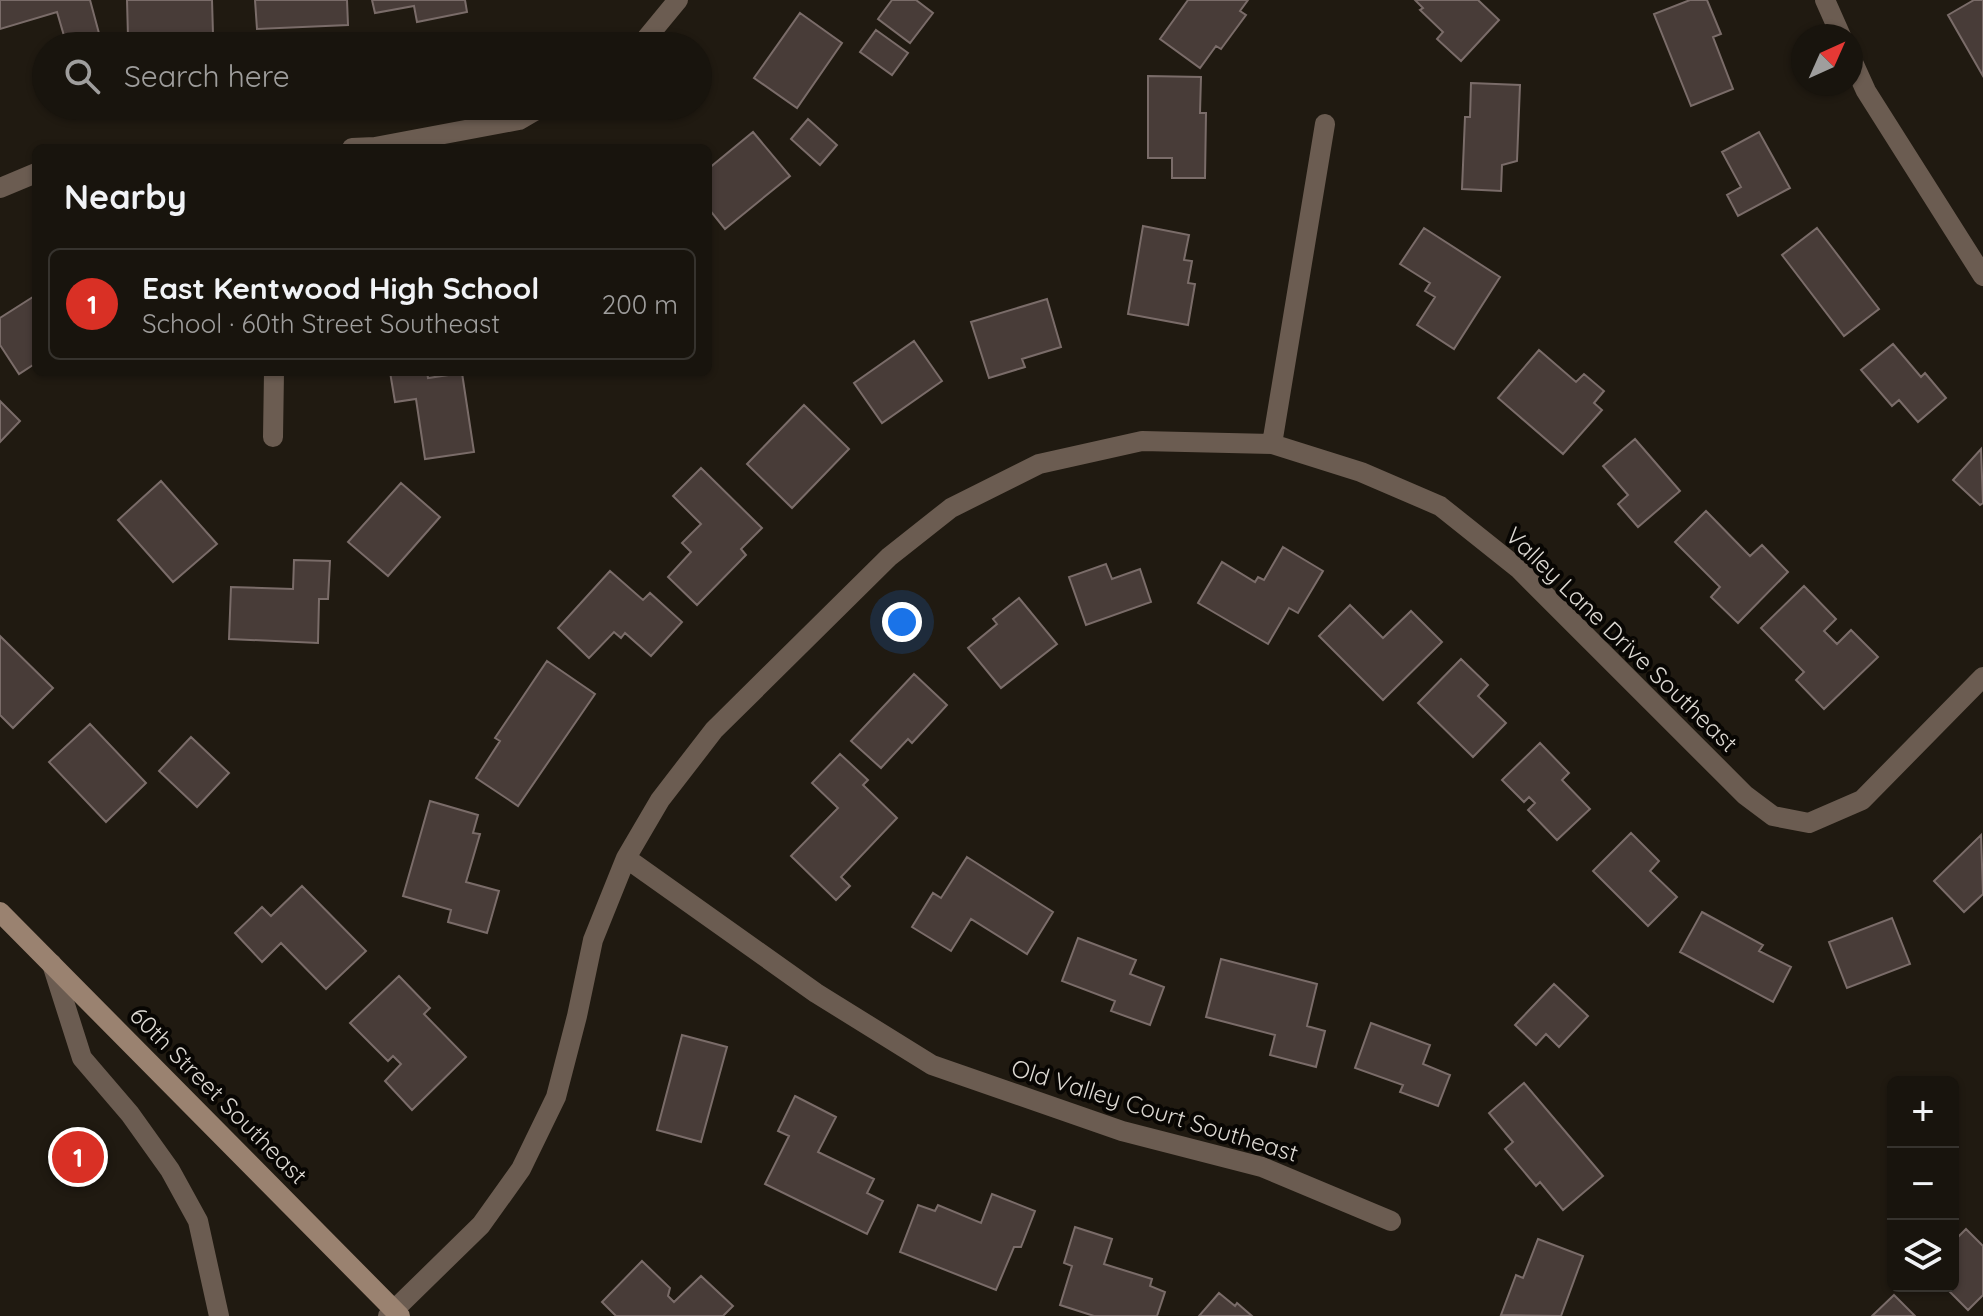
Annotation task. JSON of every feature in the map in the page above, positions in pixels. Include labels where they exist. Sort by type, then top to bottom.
[{"type":"main road","name":"60th Street Southeast","points":[[0,912],[394,1314]]},
{"type":"street","points":[[652,32],[678,0]]},
{"type":"street","points":[[1825,0],[1836,24]]},
{"type":"street","points":[[1863,84],[1983,276]]},
{"type":"street","points":[[391,144],[519,120]]},
{"type":"street","points":[[1272,444],[1325,124]]},
{"type":"street","points":[[0,188],[32,175]]},
{"type":"street","points":[[273,437],[274,376]]},
{"type":"street","name":"Valley Lane Drive Southeast","points":[[394,1314],[481,1225],[521,1169],[556,1097],[593,940],[626,858],[660,800],[714,730],[889,557],[951,508],[1039,464],[1142,441],[1272,444],[1361,472],[1440,506],[1519,569],[1745,795],[1773,816],[1809,823],[1862,800],[1983,677]]},
{"type":"street","name":"Old Valley Court Southeast","points":[[626,858],[816,993],[932,1065],[1122,1131],[1262,1167],[1391,1221]]},
{"type":"street","points":[[52,964],[82,1058],[130,1114],[170,1170],[198,1221],[219,1316]]},
{"type":"building","points":[[0,0],[90,0],[99,32],[63,32],[57,12],[0,29]]},
{"type":"building","points":[[127,0],[212,0],[213,32],[128,32]]},
{"type":"building","points":[[255,0],[347,0],[348,25],[257,29]]},
{"type":"building","points":[[372,0],[465,0],[467,12],[417,22],[414,6],[375,13]]},
{"type":"building","points":[[892,0],[916,0],[933,13],[910,43],[878,19]]},
{"type":"building","points":[[1188,0],[1248,0],[1240,11],[1246,15],[1221,49],[1216,46],[1200,68],[1160,39]]},
{"type":"building","points":[[1415,0],[1478,0],[1499,20],[1461,61],[1437,39],[1443,32],[1420,10],[1423,8]]},
{"type":"building","points":[[1690,0],[1707,0],[1721,34],[1713,37],[1733,89],[1691,106],[1654,14]]},
{"type":"building","points":[[1974,0],[1983,0],[1983,76],[1948,15]]},
{"type":"building","points":[[800,13],[842,43],[797,108],[754,78]]},
{"type":"building","points":[[876,30],[908,53],[892,75],[860,52]]},
{"type":"building","points":[[1148,76],[1201,77],[1200,113],[1206,113],[1205,178],[1172,178],[1172,158],[1148,158]]},
{"type":"building","points":[[1471,83],[1520,85],[1517,161],[1502,165],[1501,191],[1462,189],[1465,117],[1470,117]]},
{"type":"building","points":[[808,119],[837,145],[820,165],[791,139]]},
{"type":"building","points":[[753,132],[790,176],[725,229],[712,213],[712,166]]},
{"type":"building","points":[[1759,132],[1790,188],[1738,216],[1727,195],[1741,187],[1722,152]]},
{"type":"building","points":[[1143,226],[1189,235],[1184,260],[1192,261],[1188,283],[1195,284],[1188,325],[1128,314]]},
{"type":"building","points":[[1424,228],[1500,277],[1454,349],[1417,325],[1435,297],[1425,291],[1430,283],[1400,264]]},
{"type":"building","points":[[1817,228],[1879,309],[1844,336],[1782,255]]},
{"type":"building","points":[[32,298],[32,366],[19,374],[0,345],[0,318]]},
{"type":"building","points":[[1047,299],[1061,347],[1022,359],[1025,367],[989,378],[971,322]]},
{"type":"building","points":[[914,341],[942,381],[882,423],[854,383]]},
{"type":"building","points":[[1893,344],[1921,377],[1925,373],[1946,398],[1918,422],[1899,400],[1892,406],[1861,370]]},
{"type":"building","points":[[1539,350],[1576,382],[1584,374],[1604,391],[1594,403],[1602,410],[1563,454],[1498,398]]},
{"type":"building","points":[[391,376],[462,376],[474,452],[425,459],[416,399],[395,402]]},
{"type":"building","points":[[0,401],[20,421],[0,442]]},
{"type":"building","points":[[804,405],[849,449],[792,508],[747,464]]},
{"type":"building","points":[[1635,439],[1680,491],[1638,527],[1618,504],[1628,495],[1603,466]]},
{"type":"building","points":[[1981,449],[1983,503],[1980,505],[1953,480]]},
{"type":"building","points":[[701,468],[762,528],[741,549],[746,555],[697,605],[668,577],[691,552],[682,543],[701,524],[673,496]]},
{"type":"building","points":[[161,481],[217,544],[173,582],[118,520]]},
{"type":"building","points":[[401,483],[440,517],[388,576],[348,542]]},
{"type":"building","points":[[1706,511],[1750,556],[1762,545],[1788,572],[1738,623],[1711,597],[1720,587],[1675,542]]},
{"type":"building","points":[[1283,547],[1323,571],[1298,613],[1289,608],[1268,644],[1198,603],[1222,562],[1255,582],[1258,577],[1264,580]]},
{"type":"building","points":[[294,560],[330,561],[328,599],[319,599],[318,643],[229,639],[231,587],[293,589]]},
{"type":"building","points":[[1106,564],[1112,579],[1140,569],[1151,602],[1086,625],[1069,577]]},
{"type":"building","points":[[610,571],[643,600],[650,593],[682,622],[651,656],[625,633],[621,638],[614,632],[589,658],[558,628]]},
{"type":"building","points":[[1804,586],[1836,619],[1824,631],[1837,644],[1851,630],[1878,657],[1824,709],[1796,680],[1804,672],[1761,628]]},
{"type":"building","points":[[1019,598],[1057,644],[1001,688],[968,648],[997,624],[993,619]]},
{"type":"building","points":[[1350,605],[1383,638],[1411,611],[1442,642],[1383,700],[1319,636]]},
{"type":"building","points":[[0,636],[53,688],[13,728],[0,715]]},
{"type":"building","points":[[1461,659],[1488,685],[1478,696],[1506,723],[1473,757],[1418,703]]},
{"type":"building","points":[[547,661],[595,694],[518,806],[476,778],[500,741],[495,738]]},
{"type":"building","points":[[914,674],[947,705],[912,743],[908,739],[881,768],[851,741]]},
{"type":"building","points":[[90,724],[146,783],[106,822],[49,762]]},
{"type":"building","points":[[191,737],[229,773],[197,807],[159,771]]},
{"type":"building","points":[[1540,743],[1569,773],[1562,780],[1590,809],[1557,840],[1528,810],[1535,803],[1529,797],[1524,802],[1502,780]]},
{"type":"building","points":[[840,754],[868,780],[863,785],[897,818],[841,877],[850,886],[836,900],[791,856],[838,808],[812,783]]},
{"type":"building","points":[[430,801],[478,815],[473,833],[480,834],[466,882],[499,891],[487,933],[448,922],[451,910],[403,896]]},
{"type":"building","points":[[1631,833],[1659,861],[1650,871],[1677,897],[1648,926],[1593,871]]},
{"type":"building","points":[[1981,835],[1983,894],[1964,912],[1934,881]]},
{"type":"building","points":[[967,857],[1053,912],[1027,954],[971,919],[951,951],[912,927],[933,893],[941,898]]},
{"type":"building","points":[[302,886],[366,951],[326,989],[281,943],[262,962],[235,933],[262,907],[271,916]]},
{"type":"building","points":[[1702,912],[1763,945],[1759,951],[1791,967],[1773,1002],[1680,952]]},
{"type":"building","points":[[1892,918],[1910,964],[1847,988],[1829,942]]},
{"type":"building","points":[[1078,938],[1136,960],[1130,974],[1164,987],[1150,1025],[1111,1011],[1115,1001],[1062,981]]},
{"type":"building","points":[[1221,959],[1317,984],[1307,1026],[1325,1031],[1316,1067],[1270,1055],[1275,1035],[1206,1017]]},
{"type":"building","points":[[399,976],[430,1008],[424,1014],[466,1057],[412,1110],[385,1081],[401,1064],[393,1056],[388,1061],[350,1023]]},
{"type":"building","points":[[1554,984],[1588,1016],[1559,1047],[1546,1034],[1536,1045],[1515,1025]]},
{"type":"building","points":[[1371,1023],[1430,1045],[1423,1064],[1450,1075],[1438,1106],[1400,1092],[1403,1085],[1355,1068]]},
{"type":"building","points":[[682,1035],[727,1047],[701,1142],[657,1130]]},
{"type":"building","points":[[1524,1083],[1603,1176],[1563,1210],[1540,1182],[1536,1186],[1505,1149],[1513,1142],[1489,1113]]},
{"type":"building","points":[[795,1096],[836,1117],[818,1152],[874,1179],[867,1193],[883,1201],[867,1234],[765,1184],[789,1136],[778,1131]]},
{"type":"building","points":[[992,1194],[1035,1211],[1021,1247],[1014,1247],[996,1290],[900,1252],[918,1205],[935,1211],[938,1205],[981,1223]]},
{"type":"building","points":[[1075,1227],[1112,1239],[1104,1264],[1152,1279],[1150,1286],[1165,1292],[1157,1316],[1094,1316],[1060,1305],[1072,1266],[1064,1263]]},
{"type":"building","points":[[1966,1229],[1983,1246],[1983,1295],[1968,1310],[1950,1292],[1959,1292],[1959,1236]]},
{"type":"building","points":[[1538,1239],[1583,1256],[1561,1316],[1501,1315],[1516,1275],[1523,1278]]},
{"type":"building","points":[[642,1261],[670,1288],[668,1296],[674,1302],[701,1276],[733,1306],[723,1316],[616,1316],[602,1302]]},
{"type":"building","points":[[1219,1293],[1235,1306],[1237,1303],[1252,1316],[1199,1316]]},
{"type":"building","points":[[1894,1295],[1915,1316],[1872,1316]]},
{"type":"place","name":"East Kentwood High School","points":[[78,1157]]}]
